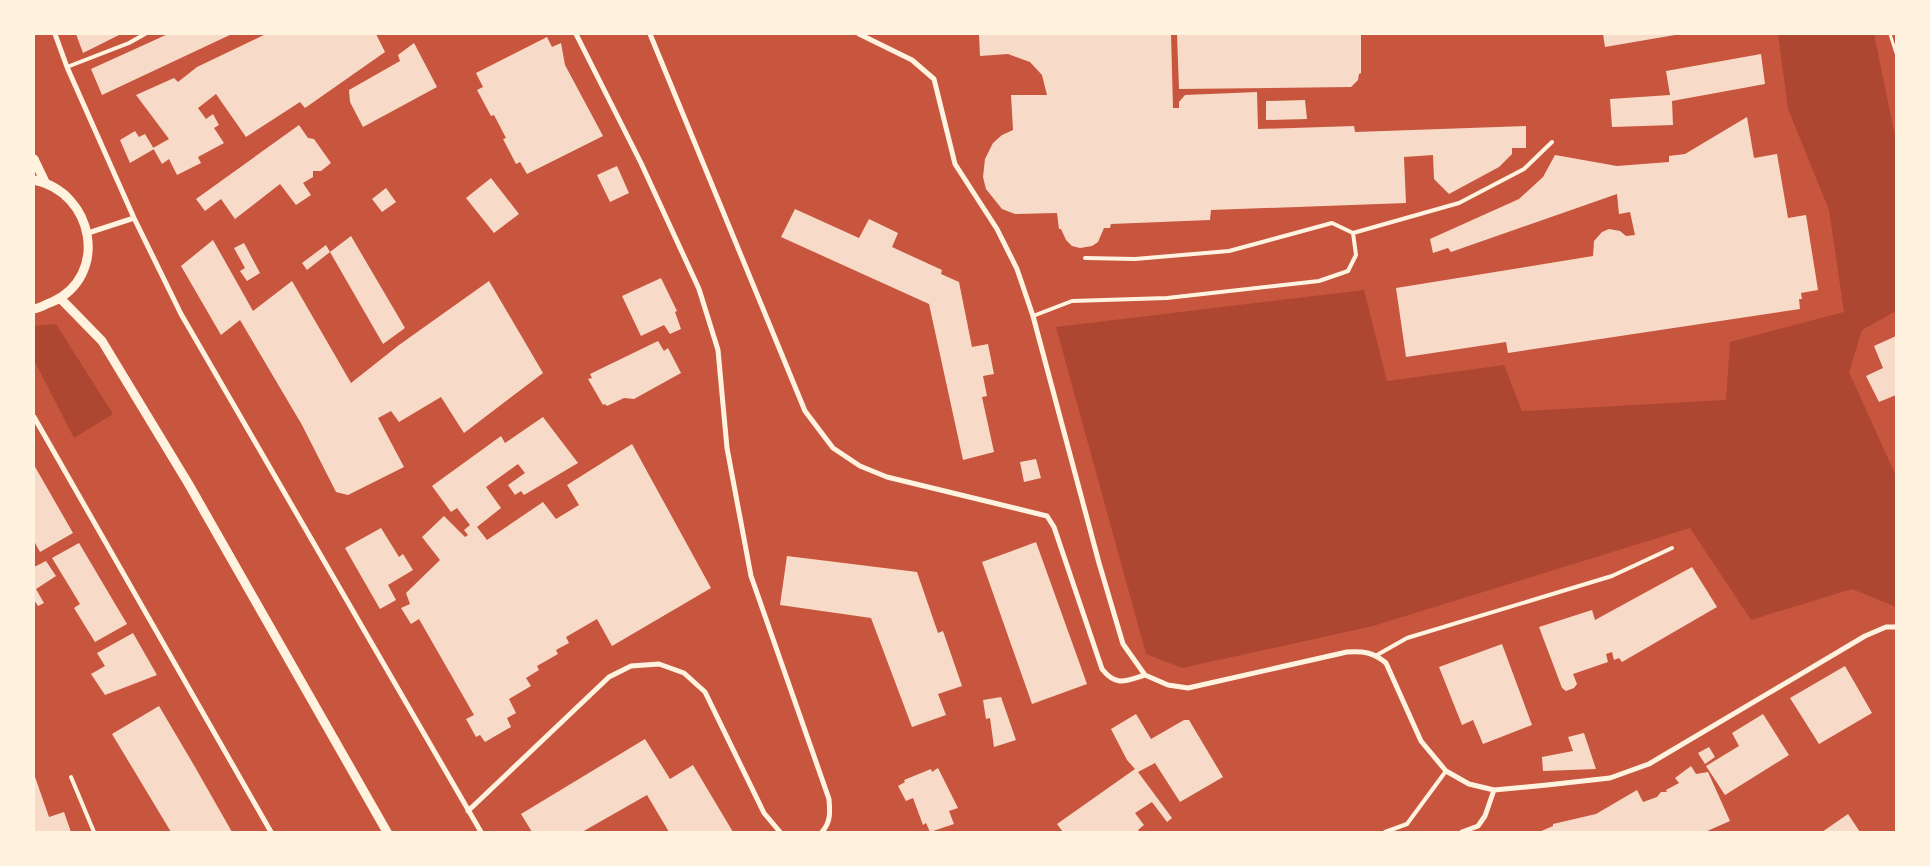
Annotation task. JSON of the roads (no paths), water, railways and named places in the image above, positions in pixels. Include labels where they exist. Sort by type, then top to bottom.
[{"type":"street","points":[[55,34],[67,67],[134,218],[181,314],[481,832]]},
{"type":"street","points":[[576,34],[641,163],[700,289],[718,350],[727,448],[751,576],[829,799],[830,815],[827,825],[822,832]]},
{"type":"street","points":[[650,34],[805,410],[833,448],[860,466],[887,477],[1047,516],[1054,526],[1102,669],[1110,679],[1122,682],[1145,675]]},
{"type":"street","points":[[859,34],[912,60],[934,79],[955,164],[997,229],[1017,269],[1033,316],[1099,563],[1123,644],[1145,675],[1168,685],[1188,688],[1347,652],[1362,651],[1377,655],[1386,663],[1421,741],[1446,771],[1468,784],[1494,790],[1610,778],[1649,764],[1865,636],[1886,627],[1896,627]]},
{"type":"street","points":[[34,159],[45,182]]},
{"type":"street","points":[[34,180],[45,182],[65,194],[80,211],[88,233],[88,252],[84,269],[74,285],[60,298],[34,309]]},
{"type":"street","points":[[88,233],[134,218]]},
{"type":"street","points":[[60,298],[102,341],[188,483],[387,832]]},
{"type":"street","points":[[34,417],[271,832]]},
{"type":"street","points":[[468,811],[609,677],[631,666],[659,664],[684,673],[705,692],[764,813],[780,832]]},
{"type":"street","points":[[1462,832],[1478,826],[1485,816],[1494,790]]},
{"type":"lane","points":[[67,67],[129,44],[145,34]]},
{"type":"lane","points":[[1085,258],[1135,259],[1229,251],[1332,223],[1353,233],[1459,203],[1524,169],[1552,142]]},
{"type":"lane","points":[[1033,316],[1072,301],[1167,298],[1319,281],[1348,271],[1356,255],[1353,233]]},
{"type":"lane","points":[[1377,655],[1407,638],[1612,576],[1672,548]]},
{"type":"lane","points":[[1386,832],[1407,824],[1446,771]]},
{"type":"lane","points":[[71,777],[94,832]]}]
